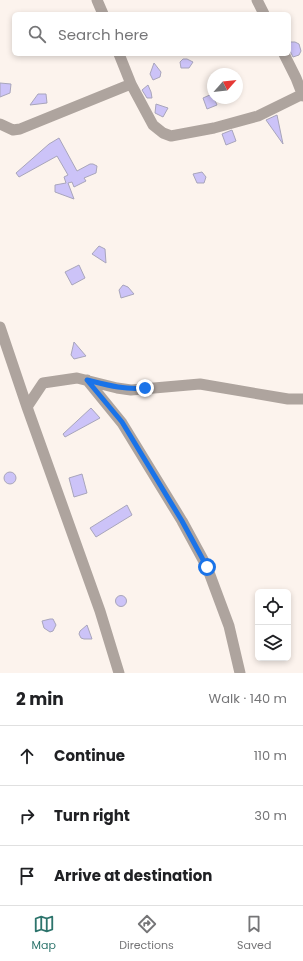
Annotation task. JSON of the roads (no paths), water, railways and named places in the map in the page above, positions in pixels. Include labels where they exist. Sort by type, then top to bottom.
[{"type":"street","points":[[97,0],[102,12]]},
{"type":"street","points":[[257,0],[263,12]]},
{"type":"street","points":[[120,56],[131,84],[153,125],[163,133],[172,136],[214,128],[258,116],[303,95],[285,56]]},
{"type":"street","points":[[0,124],[8,128],[20,129],[131,84]]},
{"type":"street","points":[[0,327],[100,611],[119,673]]},
{"type":"street","points":[[27,407],[43,383],[77,378],[131,390],[200,384],[288,399],[303,399]]},
{"type":"street","points":[[87,380],[122,422],[182,521],[207,567],[229,626],[240,673]]}]
